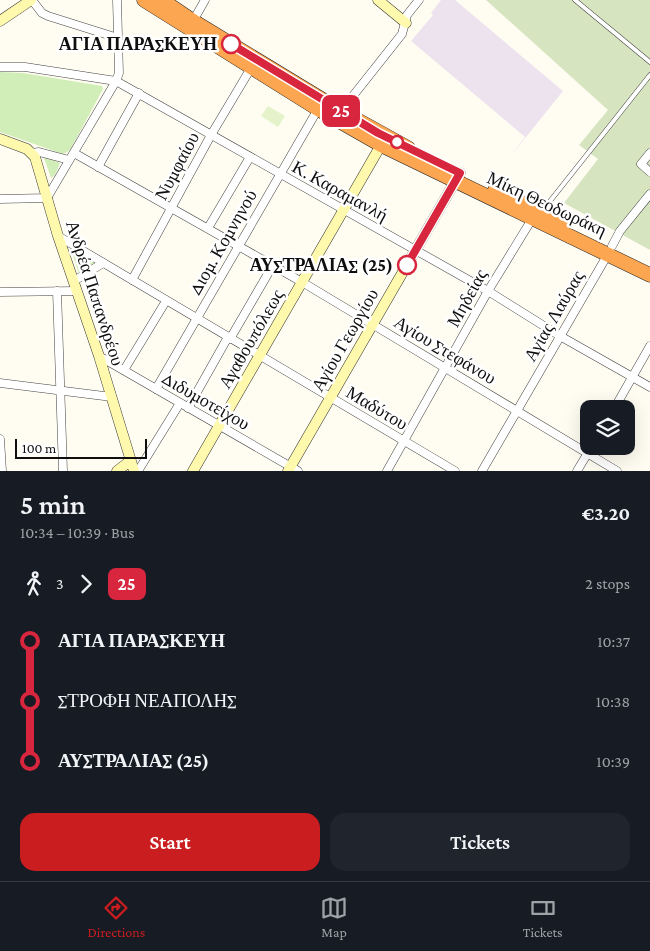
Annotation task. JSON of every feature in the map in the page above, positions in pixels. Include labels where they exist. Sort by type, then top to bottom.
[{"type":"highway","name":"Μίκη Θεοδωράκη","points":[[144,0],[318,110],[381,145],[458,177]]},
{"type":"highway","name":"Μίκη Θεοδωράκη","points":[[162,0],[341,112],[458,177],[610,250],[650,265]]},
{"type":"highway","name":"Μίκη Θεοδωράκη","points":[[610,250],[650,276]]},
{"type":"street","points":[[0,21],[31,0],[42,13],[48,16],[118,38]]},
{"type":"street","points":[[0,198],[47,198],[72,156],[119,73],[117,0]]},
{"type":"street","points":[[193,21],[205,0]]},
{"type":"street","points":[[378,0],[406,23]]},
{"type":"street","points":[[341,112],[402,34],[407,15],[419,0]]},
{"type":"street","name":"Κ. Καραμανλή","points":[[0,67],[25,68],[116,81],[488,291],[560,336],[650,387]]},
{"type":"street","name":"Νυμφαίου","points":[[132,280],[211,135],[251,68]]},
{"type":"street","points":[[98,167],[139,93]]},
{"type":"street","name":"Διομ. Κομνηνού","points":[[156,390],[279,174],[318,110]]},
{"type":"street","points":[[0,140],[32,152]]},
{"type":"street","name":"Αγαθουπόλεως","points":[[194,471],[381,145]]},
{"type":"street","name":"Αγίου Στεφάνου","points":[[32,152],[72,156],[98,167],[274,265],[517,411],[580,445]]},
{"type":"street","name":"Ανδρέα Παπανδρέου","points":[[32,152],[58,236],[100,356],[132,466],[117,471]]},
{"type":"street","points":[[650,153],[641,164],[650,172]]},
{"type":"street","points":[[208,228],[250,157]]},
{"type":"street","name":"Αγίου Γεωργίου","points":[[292,470],[330,398],[458,177]]},
{"type":"street","name":"Αγίας Λαύρας","points":[[482,471],[620,231],[650,194]]},
{"type":"street","name":"Μηδείας","points":[[387,471],[488,291],[537,216]]},
{"type":"street","name":"Μαδύτου","points":[[58,236],[455,471]]},
{"type":"street","points":[[0,292],[57,291],[75,286],[103,263]]},
{"type":"street","points":[[188,408],[274,265]]},
{"type":"street","points":[[57,291],[63,471]]},
{"type":"street","points":[[124,370],[166,301]]},
{"type":"street","points":[[619,400],[650,346]]},
{"type":"street","name":"Διδυμοτείχου","points":[[100,356],[292,470]]},
{"type":"street","points":[[0,383],[112,397]]},
{"type":"street","points":[[138,471],[180,403]]},
{"type":"street","points":[[0,439],[2,471]]},
{"type":"street","points":[[578,471],[587,455]]},
{"type":"street","name":"Αγίου Στεφάνου","points":[[596,455],[617,471]]},
{"type":"lane","points":[[576,0],[650,62]]},
{"type":"lane","points":[[537,216],[650,75]]},
{"type":"shaded area","points":[[441,0],[455,0],[563,91],[510,157],[525,137],[411,41],[433,15],[431,13]]},
{"type":"green space","points":[[486,0],[650,0],[650,250],[564,203],[598,159],[579,145],[608,110]]},
{"type":"green space","points":[[0,72],[23,73],[102,86],[103,89],[70,150],[63,154],[0,132]]},
{"type":"green space","points":[[268,106],[285,116],[278,127],[261,116]]},
{"type":"green space","points":[[44,158],[60,163],[55,175],[51,178]]},
{"type":"green space","points":[[71,249],[96,264],[79,274]]},
{"type":"bus line","name":"25","points":[[231,44],[378,133],[460,173],[407,265]]},
{"type":"place","name":"ΑΓΙΑ ΠΑΡΑΣΚΕΥΗ","points":[[231,44]]},
{"type":"place","name":"ΑΥΣΤΡΑΛΙΑΣ (25)","points":[[407,265]]}]
